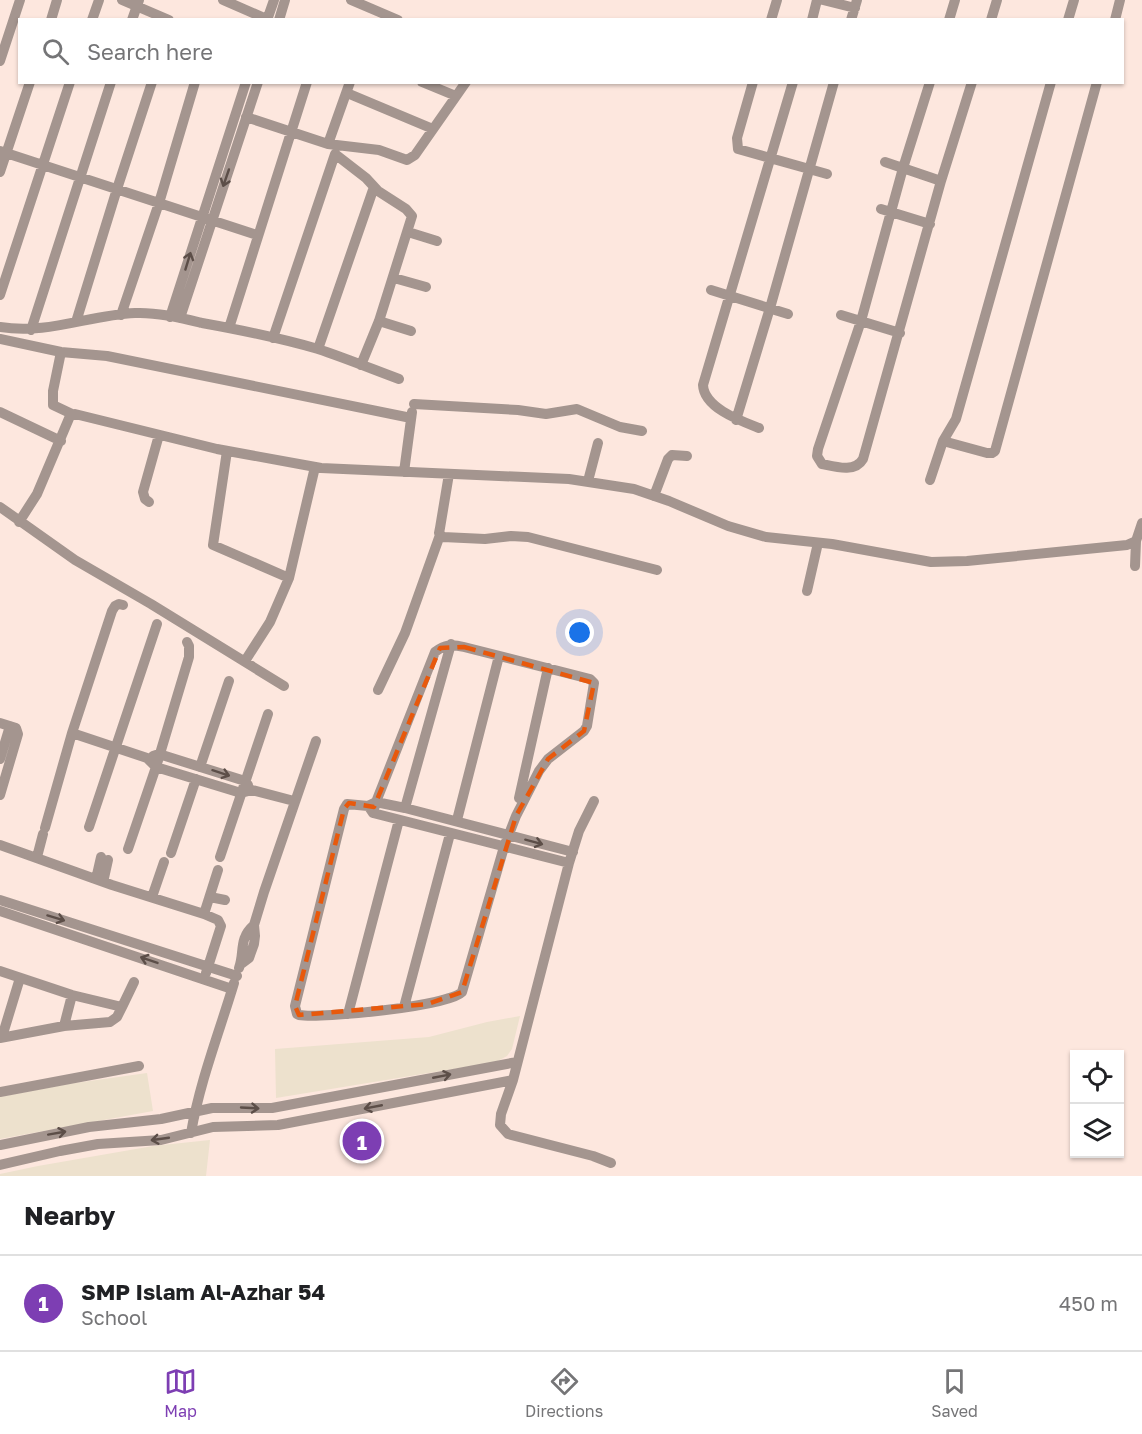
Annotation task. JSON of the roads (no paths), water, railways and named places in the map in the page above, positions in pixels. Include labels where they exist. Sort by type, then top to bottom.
[{"type":"street","points":[[0,37],[12,0]]},
{"type":"street","points":[[0,61],[20,0]]},
{"type":"street","points":[[52,18],[57,0]]},
{"type":"street","points":[[93,18],[99,0]]},
{"type":"street","points":[[122,0],[138,3],[165,18]]},
{"type":"street","points":[[223,0],[266,18]]},
{"type":"street","points":[[268,18],[274,0]]},
{"type":"street","points":[[280,18],[285,0]]},
{"type":"street","points":[[351,0],[393,18]]},
{"type":"street","points":[[772,18],[777,0]]},
{"type":"street","points":[[813,18],[818,0]]},
{"type":"street","points":[[823,0],[856,4]]},
{"type":"street","points":[[950,18],[955,0]]},
{"type":"street","points":[[992,18],[997,0]]},
{"type":"street","points":[[1069,18],[1074,0]]},
{"type":"street","points":[[1116,18],[1120,0]]},
{"type":"street","points":[[133,18],[138,3]]},
{"type":"street","points":[[0,172],[3,152],[29,84]]},
{"type":"street","points":[[0,295],[69,84]]},
{"type":"street","points":[[31,330],[110,84]]},
{"type":"street","points":[[76,322],[151,84]]},
{"type":"street","points":[[120,315],[159,203],[194,84]]},
{"type":"street","points":[[232,145],[246,84]]},
{"type":"street","points":[[175,317],[206,218],[232,145],[246,117],[257,84]]},
{"type":"street","points":[[229,328],[306,84]]},
{"type":"street","points":[[427,84],[456,96]]},
{"type":"street","points":[[246,117],[334,148],[374,149],[406,160],[415,155],[465,84]]},
{"type":"street","points":[[752,84],[736,144],[742,151],[827,174]]},
{"type":"street","points":[[759,428],[729,416],[706,396],[703,388],[792,84]]},
{"type":"street","points":[[736,420],[833,84]]},
{"type":"street","points":[[929,84],[903,168],[886,210],[861,321],[818,449],[817,456],[822,464],[853,468],[861,463],[900,333],[941,181],[971,84]]},
{"type":"street","points":[[930,480],[942,441],[956,419],[1050,84]]},
{"type":"street","points":[[942,441],[987,453],[995,451],[1096,84]]},
{"type":"street","points":[[273,338],[334,148],[348,88],[433,129]]},
{"type":"street","points":[[334,148],[374,187],[409,212],[412,220],[379,321],[361,365]]},
{"type":"street","points":[[3,152],[257,236]]},
{"type":"street","points":[[885,162],[941,181]]},
{"type":"street","points":[[318,349],[374,187]]},
{"type":"street","points":[[886,210],[930,224]]},
{"type":"street","points":[[408,232],[437,241]]},
{"type":"street","points":[[394,278],[426,286]]},
{"type":"street","points":[[711,290],[788,314]]},
{"type":"street","points":[[0,327],[31,330],[55,328],[76,322],[141,313],[175,317],[318,349],[399,379]]},
{"type":"street","points":[[841,315],[900,333]]},
{"type":"street","points":[[379,321],[411,331]]},
{"type":"street","points":[[0,339],[61,352],[108,356],[411,418]]},
{"type":"street","points":[[61,352],[53,392],[53,405],[72,414],[227,451],[315,467],[588,481],[634,489],[728,526],[753,533],[931,562],[1127,545],[1136,541]]},
{"type":"street","points":[[404,472],[415,401],[553,414],[577,409],[620,427],[642,431]]},
{"type":"street","points":[[0,412],[61,441]]},
{"type":"street","points":[[19,522],[37,494],[72,414]]},
{"type":"street","points":[[149,502],[145,499],[143,492],[159,435]]},
{"type":"street","points":[[588,481],[598,443]]},
{"type":"street","points":[[227,451],[213,545],[289,578]]},
{"type":"street","points":[[654,496],[670,457],[687,456]]},
{"type":"street","points":[[245,661],[270,622],[289,578],[315,467]]},
{"type":"street","points":[[378,690],[405,633],[440,535],[449,474]]},
{"type":"street","points":[[0,507],[75,560],[284,686]]},
{"type":"street","points":[[1136,566],[1136,541],[1142,523]]},
{"type":"street","points":[[440,535],[485,539],[528,537],[657,570]]},
{"type":"street","points":[[807,591],[818,543]]},
{"type":"street","points":[[37,857],[72,734],[112,611],[115,606],[123,605]]},
{"type":"street","points":[[89,827],[157,624]]},
{"type":"street","points":[[128,849],[156,767],[189,657],[187,642]]},
{"type":"street","points":[[405,808],[451,644]]},
{"type":"street","points":[[372,807],[435,652],[445,645],[451,644],[593,681],[595,687],[584,731],[548,759],[530,784],[516,816],[508,835],[504,847],[459,996],[404,1007],[348,1014],[304,1016],[297,1014],[295,1006],[344,809],[349,803],[372,807],[405,808],[457,820],[508,835],[573,852]]},
{"type":"street","points":[[457,820],[499,656]]},
{"type":"street","points":[[516,816],[548,668]]},
{"type":"street","points":[[200,767],[229,681]]},
{"type":"street","points":[[220,856],[246,788],[268,714]]},
{"type":"street","points":[[0,759],[5,724],[18,729],[18,734],[0,795]]},
{"type":"street","points":[[72,734],[147,758],[156,767],[196,779],[246,788],[294,801]]},
{"type":"street","points":[[191,1133],[194,1112],[214,1041],[241,964],[240,956],[244,940],[247,932],[254,925],[316,741]]},
{"type":"street","points":[[147,758],[159,754],[200,767],[246,788]]},
{"type":"street","points":[[152,897],[196,779]]},
{"type":"street","points":[[594,801],[579,831],[569,863],[518,1062],[499,1120],[505,1133],[593,1156],[610,1163]]},
{"type":"street","points":[[372,807],[399,820],[423,827],[569,863]]},
{"type":"street","points":[[423,827],[427,813]]},
{"type":"street","points":[[348,1014],[399,820]]},
{"type":"street","points":[[404,1007],[450,834]]},
{"type":"street","points":[[0,844],[218,920],[221,926],[204,979]]},
{"type":"street","points":[[100,880],[105,859]]},
{"type":"street","points":[[204,914],[218,870]]},
{"type":"street","points":[[210,897],[225,900]]},
{"type":"street","points":[[0,900],[237,975]]},
{"type":"street","points":[[0,910],[232,989]]},
{"type":"street","points":[[0,971],[72,995],[122,1007]]},
{"type":"street","points":[[20,978],[1,1037],[64,1026],[110,1022],[117,1017],[134,982]]},
{"type":"street","points":[[64,1026],[72,995]]},
{"type":"street","points":[[0,1145],[89,1127],[161,1119],[223,1106],[272,1108],[518,1062]]},
{"type":"street","points":[[0,1092],[139,1066]]},
{"type":"street","points":[[0,1165],[99,1144],[161,1140],[213,1126],[267,1126],[318,1118],[513,1080]]},
{"type":"street","points":[[314,1101],[318,1118]]},
{"type":"place","name":"SMP Islam Al-Azhar 54","points":[[362,1141]]}]
